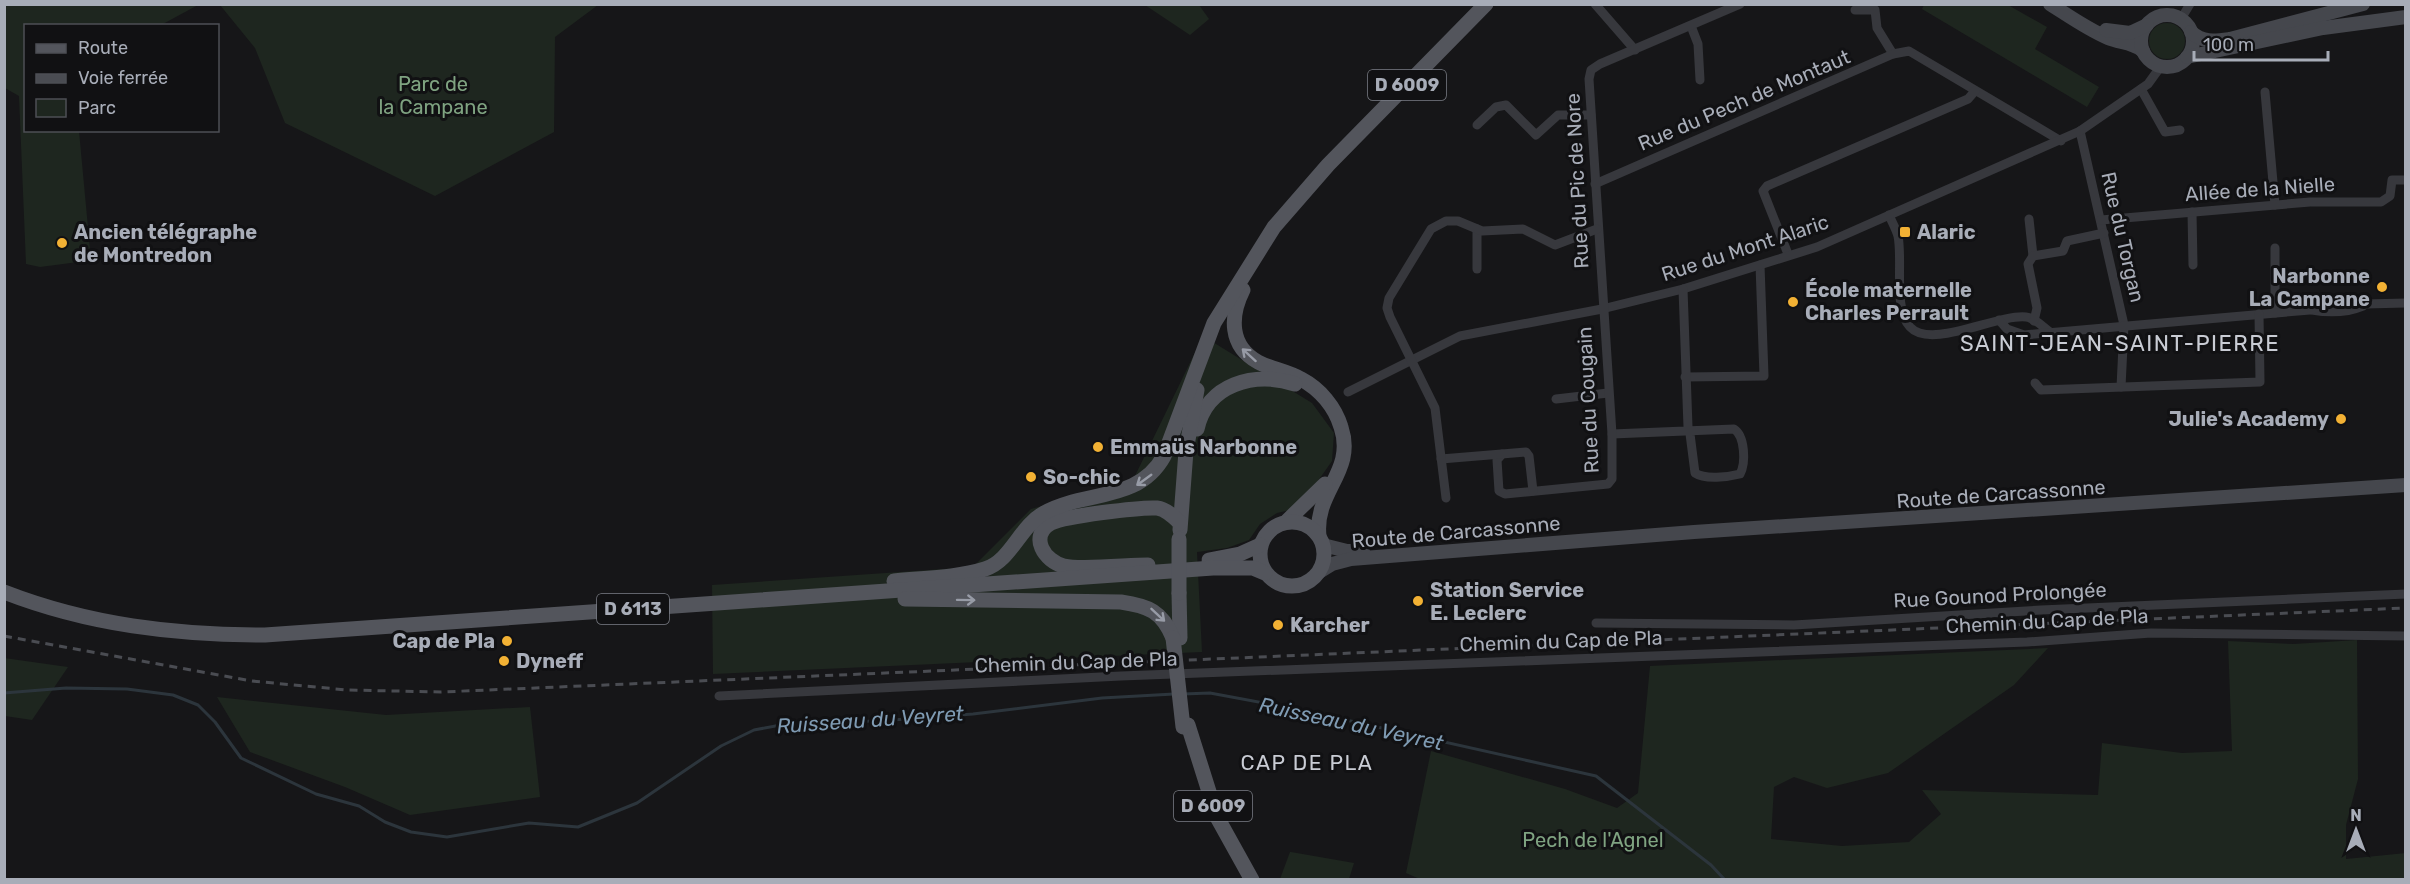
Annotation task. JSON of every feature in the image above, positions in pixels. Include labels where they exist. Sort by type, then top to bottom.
[{"type":"main road","name":"D 6009","points":[[1243,879],[1211,820],[1192,768],[1177,638],[1179,539],[1186,451],[1195,398],[1208,350],[1231,296],[1274,227],[1328,165],[1486,4]]},
{"type":"main road","points":[[2050,4],[2110,39],[2136,45],[2150,60],[2161,66],[2175,65],[2187,57],[2323,28],[2406,17]]},
{"type":"main road","points":[[2079,21],[2122,33],[2138,31],[2160,16],[2172,16],[2181,20],[2197,37],[2210,41],[2230,39],[2362,4]]},
{"type":"main road","points":[[2143,51],[2141,38],[2146,25]]},
{"type":"main road","points":[[2187,57],[2192,48],[2191,32]]},
{"type":"main road","points":[[1328,165],[1267,248],[1237,302],[1232,321],[1235,336],[1243,350],[1257,361],[1300,379],[1319,392],[1338,417],[1342,430],[1343,453],[1339,475],[1319,510],[1323,563],[1319,572],[1307,582],[1289,586],[1280,584],[1265,573],[1259,556],[1260,544],[1269,530],[1287,521],[1319,492],[1343,453]]},
{"type":"main road","points":[[846,586],[968,573],[988,568],[1005,555],[1024,529],[1044,513],[1119,492],[1145,480],[1164,456],[1210,332],[1231,296]]},
{"type":"main road","points":[[1168,564],[1065,567],[1046,557],[1041,550],[1040,538],[1048,525],[1059,520],[1127,511],[1158,508],[1180,523],[1197,426],[1204,408],[1212,398],[1229,386],[1254,379],[1290,382],[1319,392]]},
{"type":"main road","points":[[2370,488],[2406,477]]},
{"type":"main road","name":"Route de Carcassonne","points":[[1319,572],[1332,564],[1351,559],[1599,539],[2406,485]]},
{"type":"main road","points":[[1287,521],[1305,524],[1321,540]]},
{"type":"main road","name":"Route de Carcassonne","points":[[1321,540],[1356,551],[1599,539]]},
{"type":"main road","name":"D 6113","points":[[4,585],[93,613],[163,625],[232,629],[409,620],[1168,564],[1222,558],[1260,544]]},
{"type":"main road","name":"D 6113","points":[[4,592],[79,616],[147,630],[218,635],[304,633],[1213,568],[1253,568],[1265,573]]},
{"type":"main road","points":[[782,599],[1121,602],[1151,608],[1162,617],[1177,638]]},
{"type":"main road","name":"D 6009","points":[[1186,726],[1217,818],[1252,879]]},
{"type":"street","points":[[1595,4],[1635,50]]},
{"type":"street","name":"Rue du Pic de Nore","points":[[1602,309],[1594,184],[1591,70],[1600,64],[1740,4]]},
{"type":"street","points":[[2181,20],[2190,4]]},
{"type":"street","points":[[1855,10],[1875,10],[1877,28],[1893,54]]},
{"type":"street","points":[[1691,26],[1698,44],[1700,80]]},
{"type":"street","name":"Rue du Pech de Montaut","points":[[1594,184],[1893,54],[1908,51],[1975,91]]},
{"type":"street","name":"Rue du Mont Alaric","points":[[1348,392],[1460,336],[1602,309],[1683,289],[1760,266],[1788,254],[1817,247],[2061,141],[2080,131],[2141,89],[2154,79],[2161,66]]},
{"type":"street","points":[[2141,89],[2165,132],[2180,130]]},
{"type":"street","points":[[1788,254],[1763,191],[1767,186],[1968,99],[1975,91],[2061,141]]},
{"type":"street","points":[[2265,92],[2275,205]]},
{"type":"street","points":[[1477,125],[1496,107],[1506,105],[1536,135],[1558,115],[1591,115]]},
{"type":"street","name":"Rue du Torgan","points":[[2080,131],[2124,325],[2121,387]]},
{"type":"street","name":"Allée de la Nielle","points":[[2101,220],[2310,202],[2381,202],[2390,195],[2392,180],[2406,180]]},
{"type":"street","points":[[2192,212],[2193,265]]},
{"type":"street","points":[[1890,214],[1898,237],[1901,305],[1909,327],[1917,333],[1929,335],[1999,320],[2028,317],[2050,332]]},
{"type":"street","points":[[2029,219],[2033,256],[2028,264],[2037,308],[2034,321]]},
{"type":"street","points":[[1446,498],[1436,408],[1390,316],[1387,308],[1389,298],[1431,229],[1446,221],[1458,221],[1477,229],[1523,229],[1555,245],[1597,229]]},
{"type":"street","points":[[1477,229],[1477,269]]},
{"type":"street","points":[[2033,256],[2063,250],[2067,240],[2104,233]]},
{"type":"street","points":[[2275,248],[2275,313]]},
{"type":"street","points":[[1685,377],[1764,376],[1760,266]]},
{"type":"street","points":[[1612,434],[1689,431],[1734,429],[1739,432],[1743,468],[1740,474],[1701,477],[1695,473],[1689,431],[1685,377],[1683,289]]},
{"type":"street","points":[[1999,320],[2007,329],[2024,334],[2310,310],[2325,305],[2364,306],[2406,303]]},
{"type":"street","name":"Rue du Cougain","points":[[1502,454],[1497,460],[1499,491],[1504,494],[1608,484],[1612,479],[1612,434],[1602,309]]},
{"type":"street","points":[[2035,383],[2041,390],[2260,382],[2259,314]]},
{"type":"street","points":[[1556,399],[1608,393]]},
{"type":"street","points":[[1441,459],[1526,452],[1529,456],[1533,491]]},
{"type":"street","name":"Rue Gounod Prolongée","points":[[1596,623],[1794,625],[2041,610],[2406,594]]},
{"type":"street","name":"Chemin du Cap de Pla","points":[[719,696],[1121,676],[2026,642],[2151,633],[2406,636]]},
{"type":"green space","points":[[198,5],[163,24],[24,24],[24,132],[79,132],[90,249],[86,261],[40,267],[26,264],[19,96],[5,88],[4,6]]},
{"type":"green space","name":"Parc de la Campane","points":[[220,5],[598,5],[555,37],[554,132],[435,196],[285,123],[255,48]]},
{"type":"green space","points":[[1145,5],[1199,5],[1209,19],[1190,35]]},
{"type":"green space","points":[[1924,5],[2008,5],[2047,27],[2035,49],[2099,87],[2087,107],[1922,9]]},
{"type":"green space","points":[[2167,23],[2180,28],[2185,41],[2180,54],[2167,59],[2154,54],[2149,41],[2154,28]]},
{"type":"green space","points":[[1203,336],[1312,403],[1334,433],[1332,461],[1299,508],[1277,513],[1260,524],[1249,540],[1227,548],[1197,552],[1202,652],[713,674],[712,585],[973,567],[1031,509],[1133,480]]},
{"type":"green space","name":"Pech de l'Agnel","points":[[2357,640],[2358,779],[2346,825],[2346,859],[2406,853],[2405,880],[1422,880],[1406,873],[1431,751],[1565,789],[1617,808],[1638,793],[1650,666],[2048,648],[2014,685],[1888,773],[1827,788],[1794,777],[1774,787],[1771,839],[1842,846],[1909,842],[1941,814],[1922,790],[2098,795],[2102,743],[2182,753],[2232,751],[2228,641],[2294,644]]},
{"type":"green space","points":[[4,658],[68,667],[32,720],[5,716]]},
{"type":"green space","points":[[217,697],[386,715],[530,707],[540,797],[410,815],[345,787],[250,752]]},
{"type":"green space","points":[[1290,852],[1354,863],[1349,879],[1280,879]]},
{"type":"waterway","name":"Ruisseau du Veyret","points":[[4,693],[66,688],[127,689],[173,695],[198,705],[215,722],[241,758],[316,794],[359,806],[385,822],[411,832],[447,837],[529,823],[578,827],[637,803],[721,746],[754,730],[797,722],[879,721],[973,714],[1102,698],[1174,694]]},
{"type":"waterway","name":"Ruisseau du Veyret","points":[[1183,694],[1210,693],[1297,709],[1596,776],[1711,865],[1725,880]]},
{"type":"railway","points":[[4,636],[252,681],[347,690],[441,692],[2406,608]]},
{"type":"place","name":"Alaric","points":[[1905,232]]},
{"type":"place","name":"Ancien télégraphe de Montredon","points":[[62,243]]},
{"type":"place","name":"Narbonne La Campane","points":[[2382,287]]},
{"type":"place","name":"École maternelle Charles Perrault","points":[[1793,302]]},
{"type":"place","name":"Julie's Academy","points":[[2341,419]]},
{"type":"place","name":"Emmaüs Narbonne","points":[[1098,447]]},
{"type":"place","name":"So-chic","points":[[1031,477]]},
{"type":"place","name":"Station Service E. Leclerc","points":[[1418,601]]},
{"type":"place","name":"Karcher","points":[[1278,625]]},
{"type":"place","name":"Cap de Pla","points":[[507,641]]},
{"type":"place","name":"Dyneff","points":[[504,661]]},
{"type":"district","name":"SAINT-JEAN-SAINT-PIERRE","points":[[2120,343]]},
{"type":"district","name":"CAP DE PLA","points":[[1307,763]]}]
